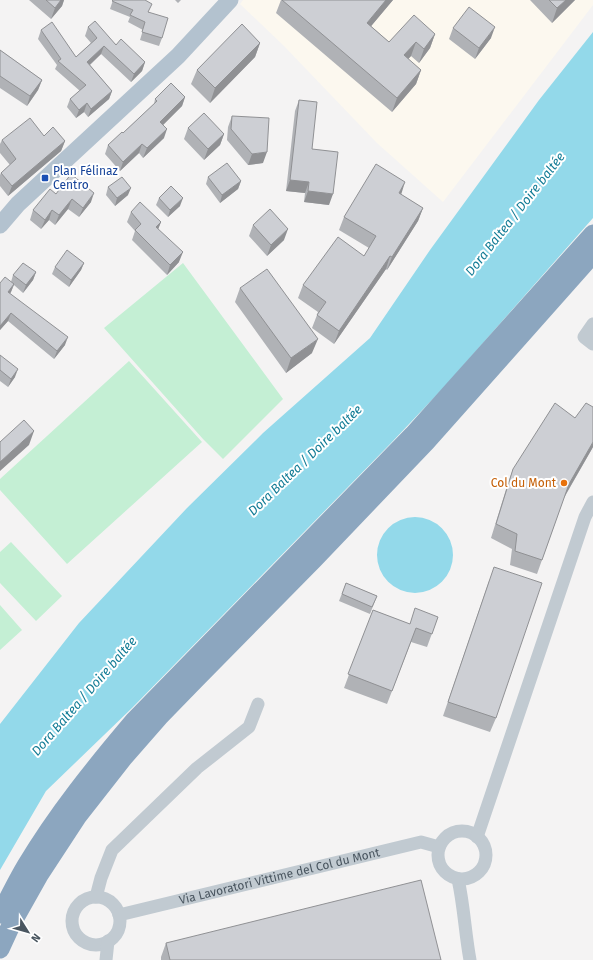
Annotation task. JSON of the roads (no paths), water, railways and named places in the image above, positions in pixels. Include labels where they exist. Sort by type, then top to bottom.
[{"type":"highway","points":[[0,914],[26,866],[61,813],[134,721],[413,435],[593,234]]},
{"type":"highway","points":[[0,949],[12,923],[39,875],[77,817],[124,757],[179,696],[314,559],[426,442],[593,254]]},
{"type":"main road","points":[[0,225],[18,204],[178,56],[230,0]]},
{"type":"street","points":[[593,324],[584,338],[593,344]]},
{"type":"street","points":[[477,837],[584,517],[593,502]]},
{"type":"street","points":[[96,897],[101,878],[112,850],[198,768],[249,727],[258,704]]},
{"type":"street","points":[[463,831],[477,837],[482,842],[485,850],[486,857],[484,865],[473,876],[466,879],[458,879],[450,876],[441,867],[438,855],[439,847],[443,841],[448,835],[463,831]]},
{"type":"street","name":"Via Lavoratori Vittime del Col du Mont","points":[[119,915],[421,842],[439,847]]},
{"type":"street","points":[[458,879],[463,900],[466,938],[470,960]]},
{"type":"street","points":[[87,898],[104,898],[111,902],[119,915],[118,930],[108,941],[100,944],[91,944],[83,941],[76,935],[73,927],[72,918],[74,910],[87,898]]},
{"type":"street","points":[[106,960],[108,941]]},
{"type":"water","name":"Dora Baltea / Doire baltée","points":[[593,32],[593,218],[446,385],[392,442],[132,708],[46,791],[0,870],[0,724],[79,623],[187,508],[263,433],[370,338],[430,250],[539,100]]},
{"type":"water","points":[[415,517],[430,520],[442,528],[450,540],[453,555],[450,570],[442,582],[430,590],[415,593],[400,590],[388,582],[380,570],[377,555],[380,540],[388,528],[400,520]]},
{"type":"place","name":"Plan Félinaz Centro","points":[[45,178]]},
{"type":"place","name":"Col du Mont","points":[[564,483]]}]
